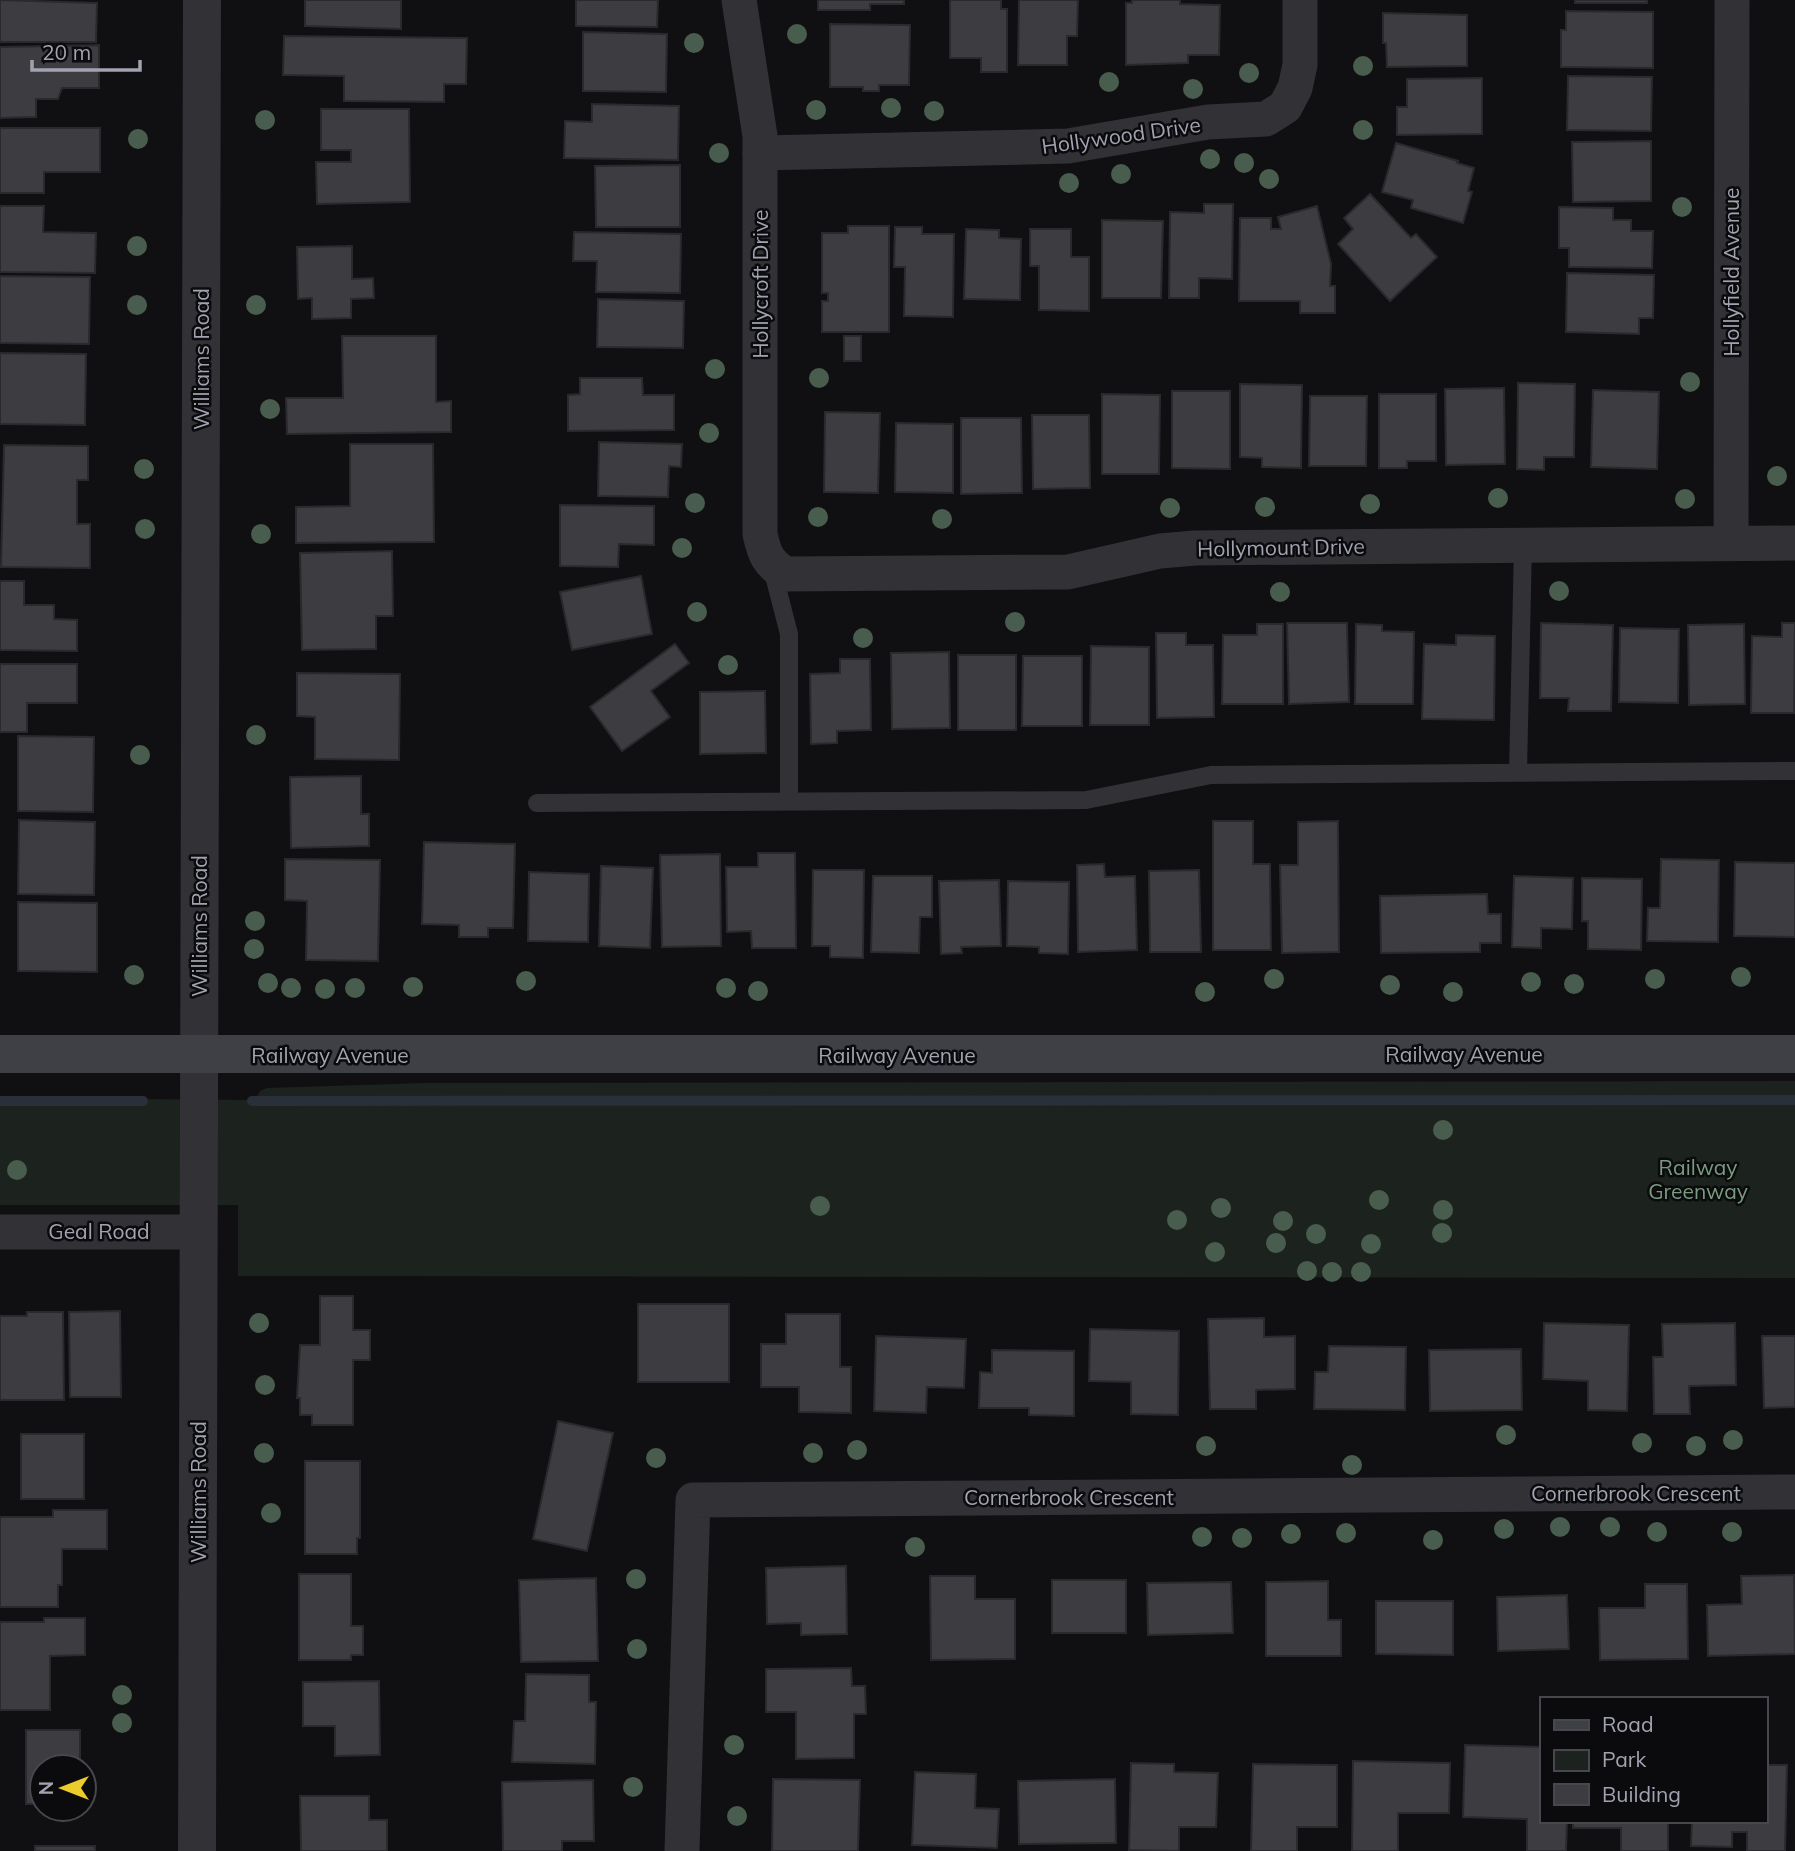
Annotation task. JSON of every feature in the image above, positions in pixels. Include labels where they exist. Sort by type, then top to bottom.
[{"type":"main road","name":"Railway Avenue","points":[[0,1054],[1795,1054]]},
{"type":"street","name":"Williams Road","points":[[197,1851],[202,0]]},
{"type":"street","name":"Hollycroft Drive","points":[[739,0],[758,120],[760,153],[759,516],[763,551],[772,566]]},
{"type":"street","name":"Hollywood Drive","points":[[760,153],[1068,146],[1208,122],[1266,119],[1284,107],[1295,88],[1300,65],[1300,0]]},
{"type":"street","name":"Hollyfield Avenue","points":[[1731,0],[1731,543]]},
{"type":"street","name":"Hollymount Drive","points":[[772,566],[786,574],[798,575],[1068,572],[1160,551],[1195,548],[1795,543]]},
{"type":"street","name":"Geal Road","points":[[0,1231],[198,1231]]},
{"type":"street","name":"Cornerbrook Crescent","points":[[682,1851],[693,1500],[1795,1492]]},
{"type":"lane","points":[[1518,772],[1523,545]]},
{"type":"lane","points":[[772,566],[789,634],[789,800]]},
{"type":"lane","points":[[537,803],[1086,800],[1212,775],[1795,771]]},
{"type":"green space","name":"Railway Greenway","points":[[1795,1081],[1795,1278],[238,1276],[238,1205],[0,1205],[0,1098],[255,1100],[260,1091],[267,1088],[425,1083]]},
{"type":"building","points":[[0,0],[97,3],[96,42],[0,42]]},
{"type":"building","points":[[305,0],[401,0],[401,29],[305,26]]},
{"type":"building","points":[[576,0],[658,0],[657,27],[576,26]]},
{"type":"building","points":[[818,0],[904,0],[904,4],[870,4],[870,10],[818,10]]},
{"type":"building","points":[[950,0],[1001,0],[1001,9],[1007,9],[1007,72],[981,72],[981,58],[950,58]]},
{"type":"building","points":[[1019,0],[1078,0],[1077,36],[1067,36],[1067,65],[1018,65]]},
{"type":"building","points":[[1132,0],[1180,0],[1180,4],[1220,5],[1219,55],[1188,55],[1188,63],[1126,65],[1126,3],[1132,3]]},
{"type":"building","points":[[1575,0],[1647,0],[1647,3],[1575,3]]},
{"type":"building","points":[[1566,11],[1653,12],[1653,68],[1561,67],[1561,30],[1566,30]]},
{"type":"building","points":[[1383,13],[1467,15],[1467,66],[1387,67],[1386,43],[1383,43]]},
{"type":"building","points":[[830,24],[910,25],[909,85],[879,85],[879,91],[863,91],[863,87],[830,87]]},
{"type":"building","points":[[583,32],[667,34],[666,92],[583,91]]},
{"type":"building","points":[[284,36],[467,38],[466,84],[444,84],[444,102],[344,101],[344,76],[283,75]]},
{"type":"building","points":[[99,45],[99,88],[62,88],[58,99],[36,99],[36,117],[0,118],[0,47]]},
{"type":"building","points":[[1568,76],[1652,77],[1651,131],[1567,130]]},
{"type":"building","points":[[1482,78],[1482,134],[1397,135],[1397,107],[1407,107],[1407,79]]},
{"type":"building","points":[[592,104],[679,106],[678,160],[564,158],[565,121],[592,122]]},
{"type":"building","points":[[321,109],[409,109],[410,202],[317,204],[316,162],[351,162],[351,150],[321,150]]},
{"type":"building","points":[[0,128],[100,128],[100,172],[44,172],[44,193],[0,193]]},
{"type":"building","points":[[1651,141],[1651,201],[1573,202],[1572,142]]},
{"type":"building","points":[[1396,143],[1474,168],[1468,191],[1472,192],[1463,223],[1411,208],[1413,200],[1382,192]]},
{"type":"building","points":[[680,165],[680,227],[596,227],[595,166]]},
{"type":"building","points":[[1370,194],[1411,238],[1416,234],[1437,257],[1390,301],[1338,244],[1353,229],[1344,218]]},
{"type":"building","points":[[1204,204],[1233,204],[1232,279],[1199,278],[1199,298],[1169,298],[1170,212],[1204,213]]},
{"type":"building","points":[[0,206],[44,206],[43,232],[96,233],[95,273],[0,272]]},
{"type":"building","points":[[1317,206],[1331,264],[1330,286],[1335,286],[1335,313],[1300,313],[1300,301],[1239,301],[1240,218],[1271,218],[1271,229],[1281,229],[1278,217]]},
{"type":"building","points":[[1559,207],[1613,208],[1613,220],[1631,220],[1631,231],[1653,231],[1652,268],[1569,267],[1569,248],[1559,248]]},
{"type":"building","points":[[1102,220],[1163,221],[1161,298],[1102,298]]},
{"type":"building","points":[[848,226],[889,226],[889,332],[822,332],[822,301],[828,301],[828,293],[822,293],[822,233],[848,233]]},
{"type":"building","points":[[895,227],[922,227],[922,234],[954,234],[953,317],[904,316],[905,267],[894,267]]},
{"type":"building","points":[[966,229],[999,230],[999,238],[1021,239],[1020,300],[964,299]]},
{"type":"building","points":[[1030,229],[1071,229],[1071,257],[1089,257],[1089,311],[1039,310],[1039,266],[1030,266]]},
{"type":"building","points":[[574,232],[681,234],[680,293],[596,292],[597,261],[573,261]]},
{"type":"building","points":[[352,246],[352,279],[373,278],[374,298],[351,299],[351,318],[312,319],[312,298],[298,299],[297,247]]},
{"type":"building","points":[[1567,273],[1654,275],[1653,318],[1639,318],[1639,334],[1566,332]]},
{"type":"building","points":[[0,276],[90,277],[89,344],[0,343]]},
{"type":"building","points":[[598,299],[684,301],[683,348],[597,347]]},
{"type":"building","points":[[342,336],[436,336],[436,402],[451,401],[451,432],[287,434],[286,398],[343,398]]},
{"type":"building","points":[[844,336],[861,336],[861,361],[844,361]]},
{"type":"building","points":[[0,353],[86,354],[85,425],[0,424]]},
{"type":"building","points":[[580,378],[642,378],[643,395],[674,395],[674,430],[568,431],[568,395],[580,394]]},
{"type":"building","points":[[1518,383],[1575,384],[1574,457],[1544,457],[1544,470],[1517,469]]},
{"type":"building","points":[[1240,384],[1302,385],[1301,468],[1262,467],[1262,458],[1240,457]]},
{"type":"building","points":[[1504,388],[1505,464],[1446,465],[1445,389]]},
{"type":"building","points":[[1593,390],[1659,392],[1657,469],[1591,467]]},
{"type":"building","points":[[1172,391],[1230,391],[1230,469],[1172,468]]},
{"type":"building","points":[[1102,394],[1160,395],[1159,474],[1102,474]]},
{"type":"building","points":[[1379,394],[1436,394],[1436,461],[1407,461],[1407,468],[1379,468]]},
{"type":"building","points":[[1310,396],[1367,396],[1366,466],[1309,466]]},
{"type":"building","points":[[825,412],[880,413],[878,493],[824,492]]},
{"type":"building","points":[[1032,415],[1089,415],[1090,488],[1033,489]]},
{"type":"building","points":[[961,418],[1021,418],[1022,493],[961,494]]},
{"type":"building","points":[[896,423],[953,424],[953,493],[895,492]]},
{"type":"building","points":[[599,442],[682,444],[681,467],[669,466],[668,497],[598,496]]},
{"type":"building","points":[[350,444],[433,444],[434,542],[296,543],[296,507],[350,506]]},
{"type":"building","points":[[4,445],[88,446],[88,480],[77,480],[77,524],[90,524],[90,568],[1,567]]},
{"type":"building","points":[[560,505],[654,506],[654,545],[619,544],[618,567],[560,566]]},
{"type":"building","points":[[392,551],[393,616],[376,616],[376,649],[302,650],[300,553]]},
{"type":"building","points":[[641,576],[652,634],[572,650],[560,592]]},
{"type":"building","points":[[0,581],[24,581],[24,605],[54,605],[54,619],[77,620],[77,651],[0,650]]},
{"type":"building","points":[[1287,623],[1347,623],[1349,702],[1289,704]]},
{"type":"building","points":[[1541,623],[1613,625],[1611,711],[1568,711],[1569,698],[1540,698]]},
{"type":"building","points":[[1782,623],[1795,623],[1794,713],[1751,713],[1752,636],[1782,637]]},
{"type":"building","points":[[1257,624],[1283,624],[1283,704],[1222,704],[1223,635],[1257,635]]},
{"type":"building","points":[[1356,624],[1382,625],[1382,631],[1414,632],[1413,704],[1355,704]]},
{"type":"building","points":[[1744,624],[1745,704],[1689,705],[1688,625]]},
{"type":"building","points":[[1620,628],[1679,629],[1678,703],[1619,702]]},
{"type":"building","points":[[1156,633],[1186,633],[1186,645],[1213,645],[1214,717],[1157,718]]},
{"type":"building","points":[[1456,635],[1495,636],[1494,720],[1422,719],[1424,644],[1456,645]]},
{"type":"building","points":[[675,644],[689,663],[651,691],[670,717],[622,751],[590,707]]},
{"type":"building","points":[[1091,646],[1149,647],[1149,725],[1090,725]]},
{"type":"building","points":[[949,652],[950,728],[892,729],[891,653]]},
{"type":"building","points":[[958,655],[1016,655],[1016,730],[958,730]]},
{"type":"building","points":[[1023,656],[1082,656],[1082,726],[1022,726]]},
{"type":"building","points":[[840,659],[870,659],[871,730],[837,731],[837,743],[811,744],[810,674],[840,673]]},
{"type":"building","points":[[0,664],[77,664],[77,703],[27,703],[27,732],[0,732]]},
{"type":"building","points":[[297,673],[400,674],[399,760],[315,759],[315,717],[297,716]]},
{"type":"building","points":[[765,691],[766,753],[700,754],[700,692]]},
{"type":"building","points":[[18,736],[94,737],[93,812],[18,811]]},
{"type":"building","points":[[361,776],[361,814],[369,814],[369,846],[291,848],[290,777]]},
{"type":"building","points":[[19,820],[95,822],[94,895],[18,894]]},
{"type":"building","points":[[1213,821],[1253,821],[1253,864],[1270,864],[1271,950],[1213,950]]},
{"type":"building","points":[[1338,821],[1339,952],[1282,953],[1280,865],[1298,865],[1298,822]]},
{"type":"building","points":[[424,842],[515,844],[513,928],[488,928],[488,937],[459,937],[459,925],[422,924]]},
{"type":"building","points":[[758,853],[795,853],[796,948],[752,948],[751,931],[727,932],[726,867],[758,867]]},
{"type":"building","points":[[720,854],[721,946],[662,947],[660,855]]},
{"type":"building","points":[[285,859],[380,860],[378,961],[306,960],[307,901],[285,900]]},
{"type":"building","points":[[1661,859],[1719,860],[1718,942],[1647,941],[1648,908],[1660,908]]},
{"type":"building","points":[[1735,862],[1795,863],[1795,937],[1734,936]]},
{"type":"building","points":[[1104,864],[1105,877],[1135,876],[1137,950],[1078,952],[1077,865]]},
{"type":"building","points":[[601,866],[653,868],[650,948],[599,946]]},
{"type":"building","points":[[813,870],[864,870],[863,958],[830,957],[830,946],[812,946]]},
{"type":"building","points":[[1199,870],[1201,952],[1150,952],[1149,871]]},
{"type":"building","points":[[529,872],[589,874],[588,942],[528,941]]},
{"type":"building","points":[[873,876],[932,876],[932,917],[920,917],[919,953],[871,952]]},
{"type":"building","points":[[1514,876],[1573,878],[1572,929],[1541,928],[1541,948],[1512,947]]},
{"type":"building","points":[[1582,878],[1642,879],[1641,950],[1588,949],[1588,921],[1582,921]]},
{"type":"building","points":[[999,880],[1001,946],[961,947],[962,953],[941,954],[939,881]]},
{"type":"building","points":[[1008,881],[1069,882],[1068,954],[1039,953],[1039,947],[1007,946]]},
{"type":"building","points":[[1487,894],[1488,914],[1501,914],[1501,943],[1480,943],[1480,952],[1381,953],[1380,896]]},
{"type":"building","points":[[18,902],[97,903],[97,972],[18,971]]},
{"type":"building","points":[[320,1296],[353,1296],[353,1330],[370,1330],[370,1360],[353,1360],[353,1425],[312,1425],[312,1415],[300,1415],[300,1398],[297,1398],[300,1345],[320,1345]]},
{"type":"building","points":[[638,1304],[729,1304],[729,1382],[638,1382]]},
{"type":"building","points":[[120,1311],[121,1397],[70,1397],[69,1312]]},
{"type":"building","points":[[27,1312],[63,1312],[64,1400],[0,1400],[0,1316],[27,1316]]},
{"type":"building","points":[[786,1314],[840,1314],[840,1367],[851,1367],[851,1413],[799,1412],[799,1387],[761,1387],[761,1344],[786,1344]]},
{"type":"building","points":[[1264,1318],[1264,1337],[1295,1336],[1295,1389],[1256,1390],[1256,1409],[1210,1409],[1208,1319]]},
{"type":"building","points":[[1544,1323],[1629,1325],[1627,1411],[1588,1410],[1588,1381],[1543,1379]]},
{"type":"building","points":[[1735,1323],[1736,1385],[1689,1386],[1690,1414],[1654,1414],[1653,1357],[1663,1357],[1662,1324]]},
{"type":"building","points":[[1090,1329],[1179,1331],[1178,1415],[1131,1414],[1131,1382],[1089,1381]]},
{"type":"building","points":[[876,1336],[966,1339],[964,1388],[927,1387],[926,1413],[874,1411]]},
{"type":"building","points":[[1762,1336],[1795,1336],[1795,1407],[1764,1408]]},
{"type":"building","points":[[1329,1346],[1406,1347],[1405,1410],[1314,1409],[1315,1372],[1328,1372]]},
{"type":"building","points":[[1521,1349],[1522,1410],[1430,1411],[1429,1350]]},
{"type":"building","points":[[992,1350],[1074,1351],[1074,1416],[1029,1415],[1029,1408],[979,1408],[980,1372],[992,1373]]},
{"type":"building","points":[[558,1421],[613,1433],[587,1551],[533,1539]]},
{"type":"building","points":[[21,1434],[84,1434],[84,1499],[21,1499]]},
{"type":"building","points":[[305,1461],[360,1461],[360,1538],[357,1538],[357,1554],[305,1554]]},
{"type":"building","points":[[53,1510],[107,1510],[107,1549],[62,1549],[62,1585],[58,1585],[58,1607],[0,1607],[0,1517],[53,1517]]},
{"type":"building","points":[[846,1566],[847,1634],[801,1635],[801,1623],[767,1624],[766,1568]]},
{"type":"building","points":[[299,1574],[351,1574],[351,1626],[363,1626],[363,1655],[351,1655],[351,1660],[299,1660]]},
{"type":"building","points":[[1794,1575],[1795,1654],[1708,1656],[1707,1605],[1742,1604],[1741,1576]]},
{"type":"building","points":[[930,1576],[975,1576],[975,1599],[1015,1599],[1015,1659],[931,1660]]},
{"type":"building","points":[[596,1578],[598,1661],[521,1662],[519,1580]]},
{"type":"building","points":[[1052,1580],[1126,1580],[1126,1633],[1052,1633]]},
{"type":"building","points":[[1328,1581],[1328,1620],[1341,1620],[1341,1656],[1266,1656],[1266,1582]]},
{"type":"building","points":[[1231,1582],[1233,1633],[1148,1635],[1147,1583]]},
{"type":"building","points":[[1645,1584],[1687,1584],[1688,1659],[1600,1660],[1599,1608],[1645,1608]]},
{"type":"building","points":[[1567,1595],[1569,1649],[1498,1651],[1497,1597]]},
{"type":"building","points":[[1376,1601],[1453,1601],[1453,1655],[1376,1654]]},
{"type":"building","points":[[44,1618],[85,1618],[85,1655],[50,1656],[50,1710],[0,1710],[0,1622],[44,1622]]},
{"type":"building","points":[[851,1668],[852,1686],[865,1686],[866,1714],[854,1714],[854,1758],[796,1759],[796,1712],[766,1712],[766,1669]]},
{"type":"building","points":[[526,1674],[589,1675],[589,1702],[596,1702],[595,1764],[512,1762],[514,1721],[525,1721]]},
{"type":"building","points":[[379,1681],[380,1755],[335,1756],[335,1726],[303,1726],[303,1682]]},
{"type":"building","points":[[26,1730],[80,1730],[80,1753],[28,1753],[26,1804]]},
{"type":"building","points":[[1465,1745],[1540,1747],[1540,1823],[1567,1823],[1566,1851],[1527,1851],[1527,1819],[1463,1817]]},
{"type":"building","points":[[1353,1761],[1450,1763],[1449,1813],[1398,1813],[1398,1851],[1352,1851]]},
{"type":"building","points":[[1131,1763],[1174,1764],[1174,1772],[1218,1773],[1216,1827],[1179,1827],[1179,1851],[1129,1850]]},
{"type":"building","points":[[1253,1764],[1337,1765],[1337,1827],[1297,1827],[1297,1851],[1251,1851]]},
{"type":"building","points":[[1767,1765],[1787,1765],[1785,1851],[1747,1851],[1747,1832],[1732,1832],[1732,1847],[1691,1846],[1692,1823],[1767,1823]]},
{"type":"building","points":[[915,1772],[976,1774],[975,1808],[999,1809],[997,1848],[912,1845]]},
{"type":"building","points":[[773,1779],[860,1780],[858,1851],[772,1851]]},
{"type":"building","points":[[1115,1779],[1116,1843],[1019,1844],[1018,1781]]},
{"type":"building","points":[[593,1780],[594,1841],[562,1841],[562,1851],[503,1851],[502,1782]]},
{"type":"building","points":[[300,1796],[369,1796],[369,1820],[387,1820],[387,1851],[301,1851]]},
{"type":"building","points":[[1573,1823],[1668,1823],[1668,1851],[1621,1851],[1621,1828],[1573,1828]]},
{"type":"building","points":[[35,1846],[95,1846],[95,1851],[35,1851]]},
{"type":"waterway","points":[[252,1101],[1795,1100]]},
{"type":"waterway","points":[[0,1101],[143,1101]]}]
